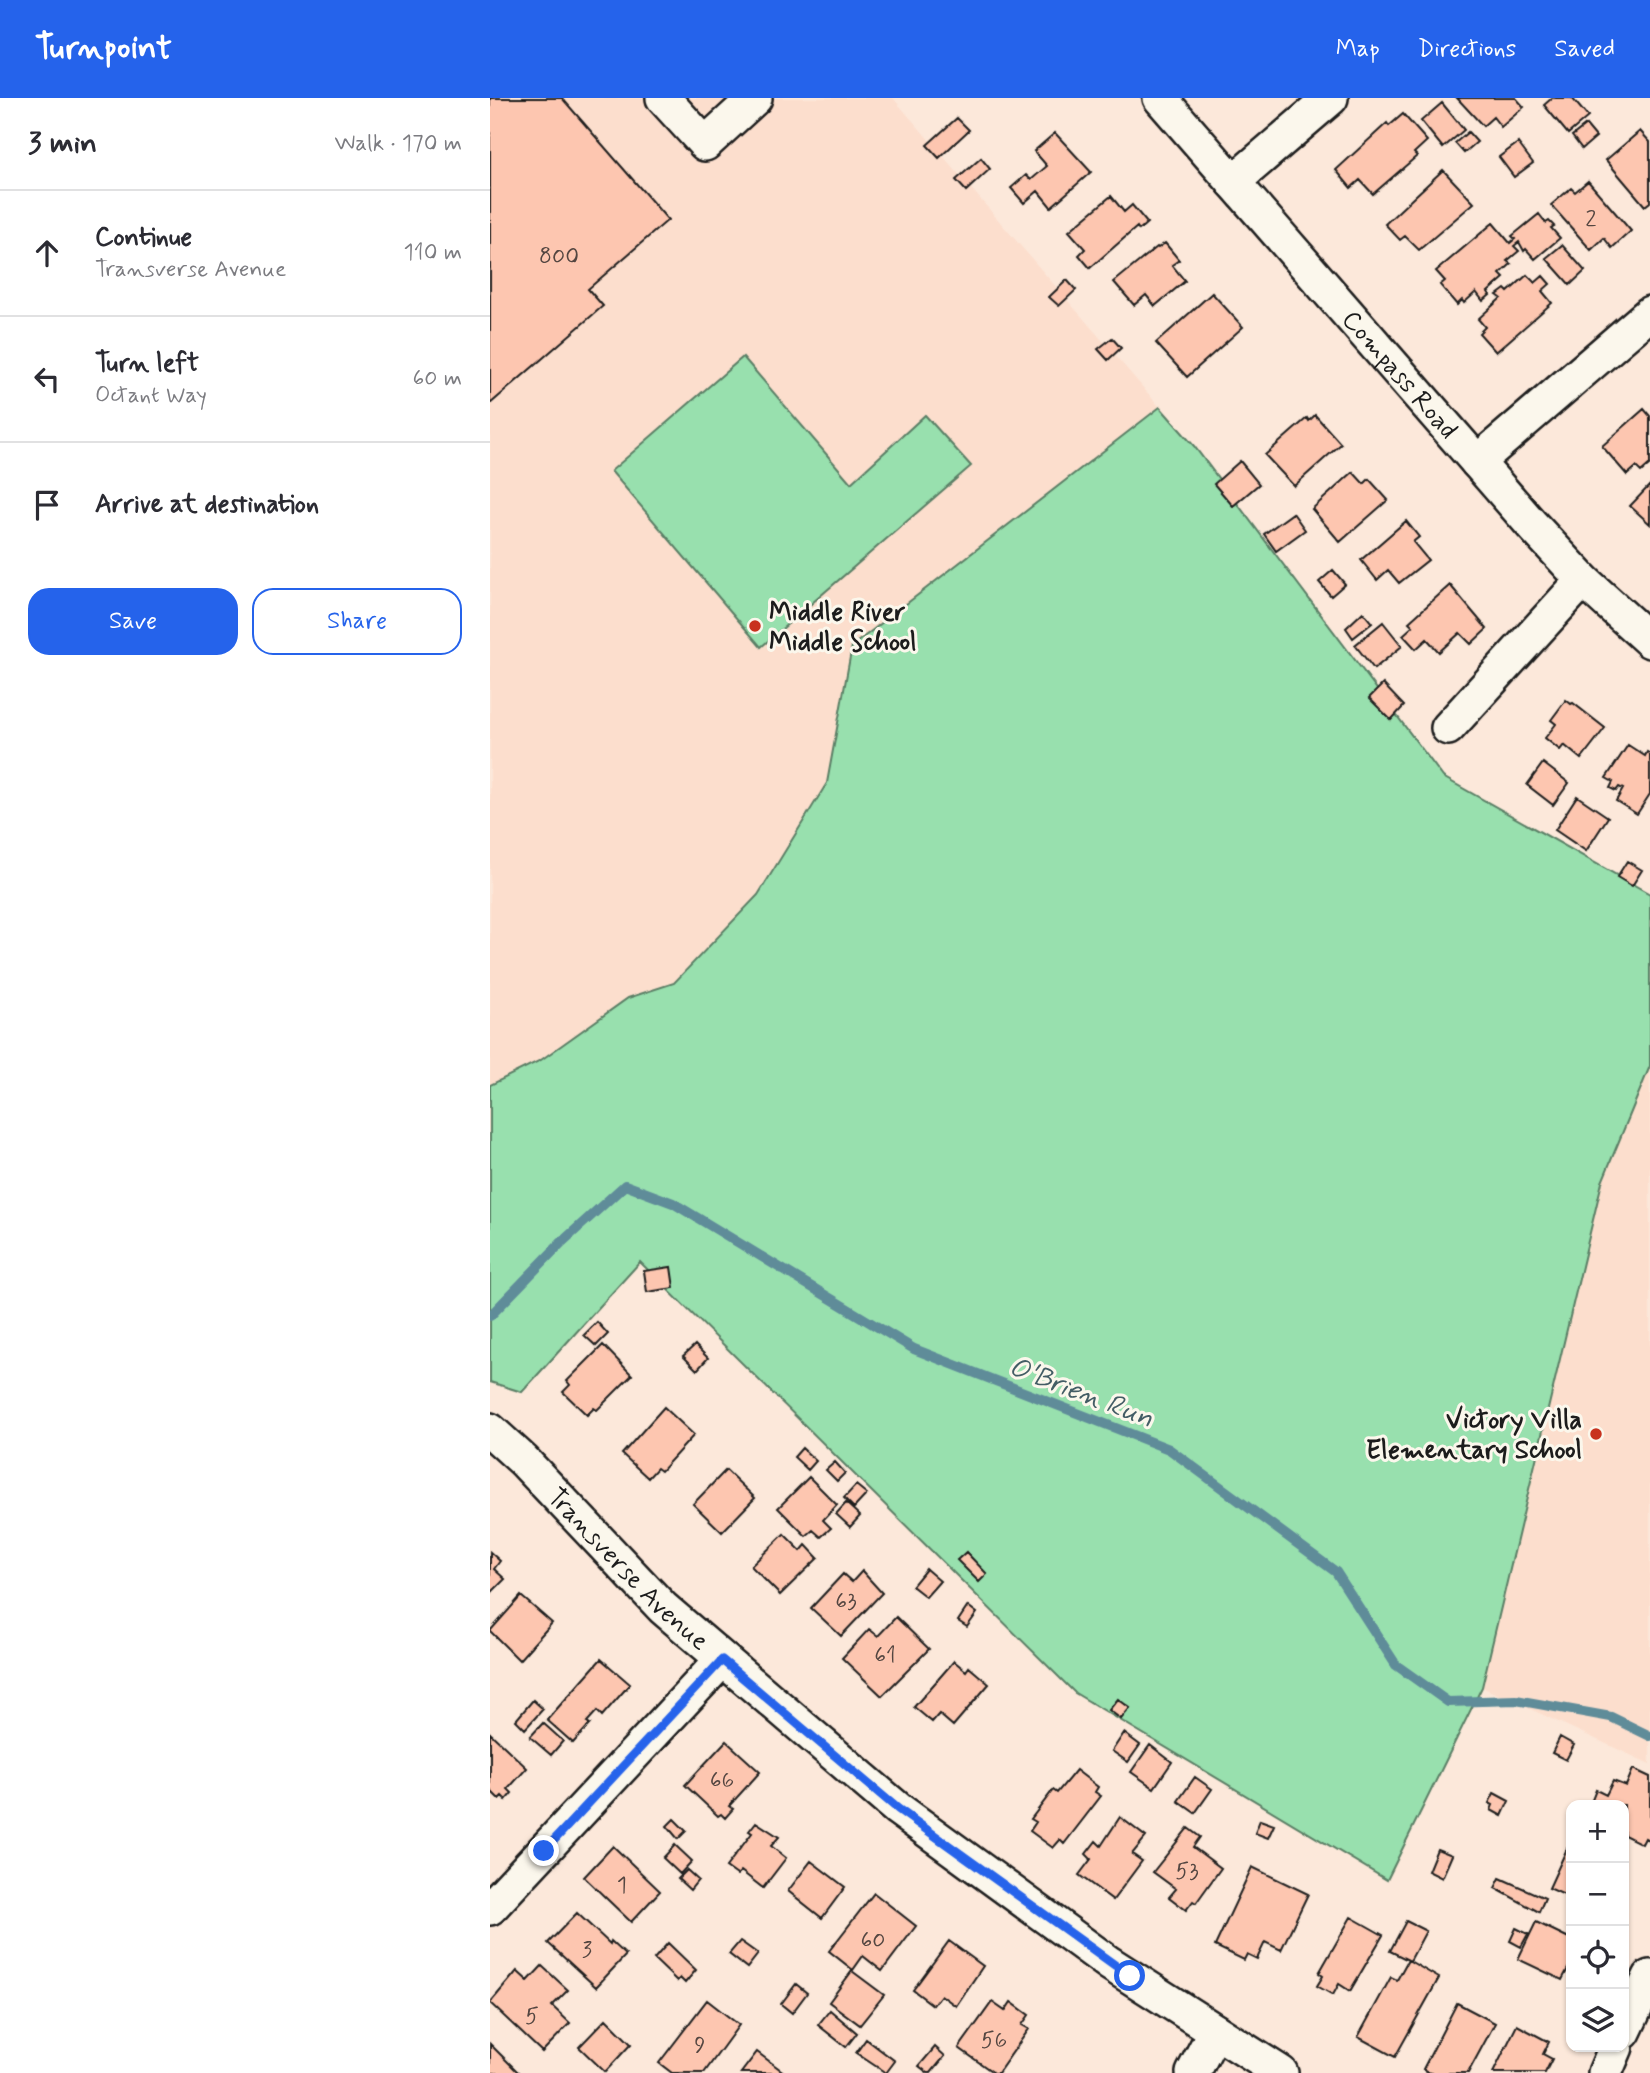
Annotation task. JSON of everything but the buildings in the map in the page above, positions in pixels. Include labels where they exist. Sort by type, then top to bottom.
[{"type":"street","points":[[663,98],[705,144],[755,98]]},
{"type":"street","name":"Compass Road","points":[[1160,98],[1476,462],[1583,580],[1650,641]]},
{"type":"street","points":[[1233,182],[1331,98]]},
{"type":"street","points":[[1476,462],[1650,313]]},
{"type":"street","points":[[1448,728],[1583,580]]},
{"type":"street","name":"Transverse Avenue","points":[[490,1430],[532,1469],[663,1608],[898,1809],[1109,1963],[1281,2073]]},
{"type":"street","points":[[490,1908],[722,1660]]},
{"type":"street","points":[[1629,2021],[1650,1977]]},
{"type":"street","points":[[1193,2073],[1215,2031]]},
{"type":"street","points":[[1605,2073],[1614,2052]]},
{"type":"shaded area","name":"Middle River Middle School","points":[[490,98],[893,98],[1196,449],[845,803],[490,1177]]},
{"type":"shaded area","name":"Victory Villa Elementary School","points":[[1650,1067],[1650,1764],[1482,1687],[1602,1182]]},
{"type":"green space","points":[[743,357],[851,483],[925,415],[971,466],[761,647],[611,471]]},
{"type":"green space","points":[[1160,407],[1194,446],[1443,777],[1650,894],[1650,1066],[1602,1182],[1482,1687],[1387,1880],[1075,1693],[640,1262],[522,1392],[490,1382],[490,1085],[541,1060],[628,998],[674,983],[758,895],[827,783],[852,646]]},
{"type":"waterway","name":"O'Brien Run","points":[[490,1316],[561,1243],[625,1185],[673,1203],[914,1349],[1169,1449],[1336,1572],[1396,1665],[1448,1702],[1516,1700],[1611,1717],[1650,1736]]},
{"type":"place","name":"Middle River Middle School","points":[[755,626]]},
{"type":"place","name":"Victory Villa Elementary School","points":[[1596,1434]]},
{"type":"route","points":[[544,1851],[722,1660],[898,1809],[1130,1976]]}]
